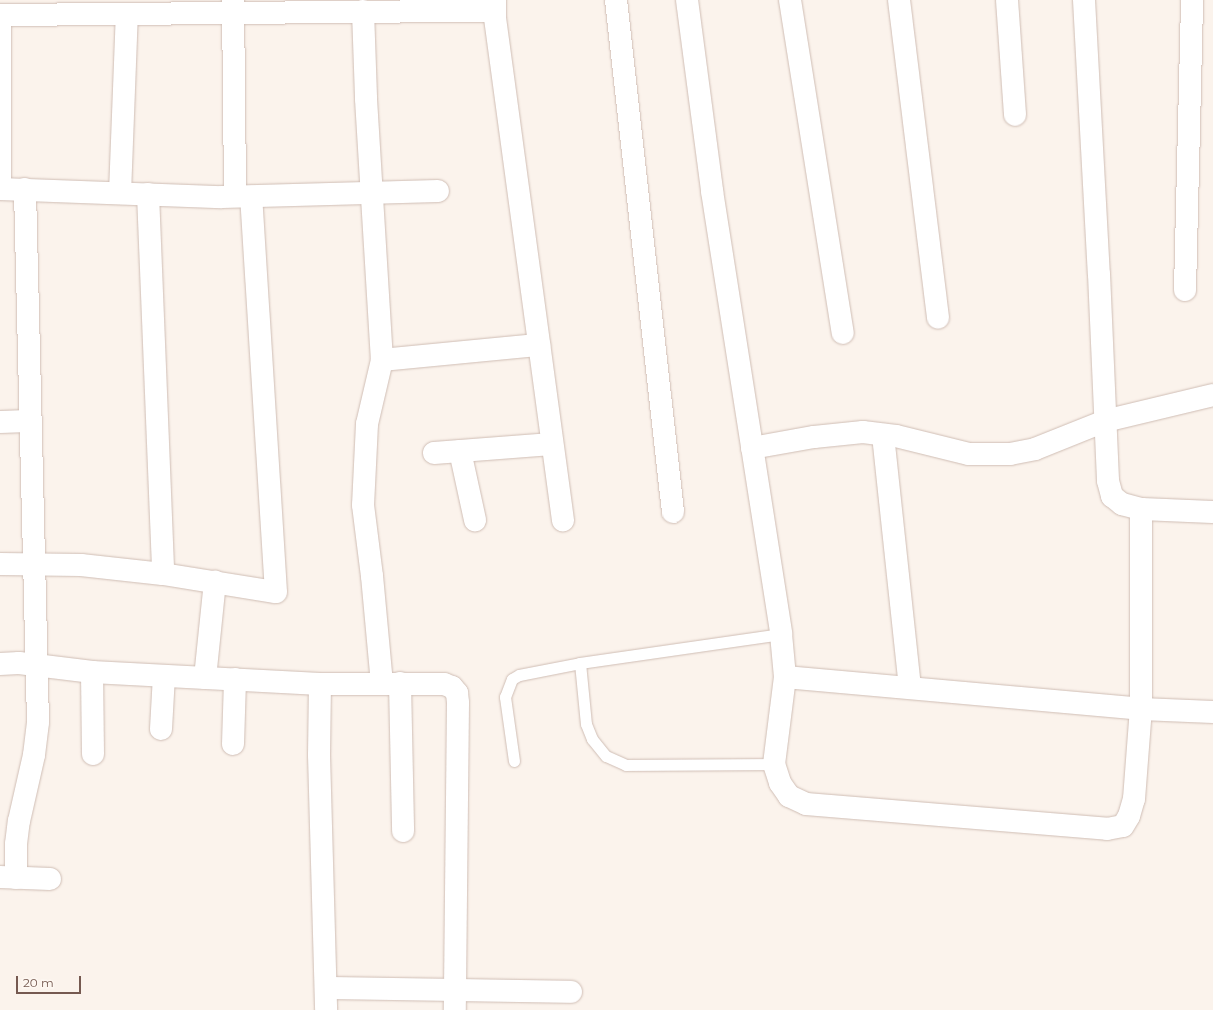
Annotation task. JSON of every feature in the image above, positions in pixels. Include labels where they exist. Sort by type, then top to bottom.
[{"type":"street","points":[[616,0],[673,512]]},
{"type":"street","points":[[687,0],[712,191],[781,634],[785,677],[774,764],[780,783],[789,796],[806,804],[1107,829],[1123,826],[1129,816],[1134,799],[1141,710],[1141,509]]},
{"type":"street","points":[[790,0],[843,333]]},
{"type":"street","points":[[899,0],[938,318]]},
{"type":"street","points":[[1007,0],[1015,115]]},
{"type":"street","points":[[1084,0],[1099,274],[1108,481],[1112,496],[1122,504],[1141,509],[1213,512]]},
{"type":"street","points":[[1185,290],[1192,0]]},
{"type":"street","points":[[438,191],[222,197],[0,189],[0,15],[127,14],[233,7],[363,11],[495,6],[562,520]]},
{"type":"street","points":[[0,564],[80,564],[163,574],[276,592],[243,196],[233,7]]},
{"type":"street","points":[[363,11],[366,99],[382,360],[367,424],[363,505],[372,576],[391,683],[403,831]]},
{"type":"street","points":[[120,193],[127,14]]},
{"type":"street","points":[[25,189],[38,722],[34,755],[8,877],[50,879]]},
{"type":"street","points":[[148,194],[163,574]]},
{"type":"street","points":[[382,360],[539,345]]},
{"type":"street","points":[[752,448],[814,437],[864,432],[896,436],[969,454],[1010,454],[1035,449],[1105,421],[1213,395]]},
{"type":"street","points":[[0,422],[30,421]]},
{"type":"street","points":[[883,435],[910,688]]},
{"type":"street","points":[[434,453],[552,444]]},
{"type":"street","points":[[460,451],[475,520]]},
{"type":"street","points":[[205,678],[215,582]]},
{"type":"street","points":[[0,664],[19,663],[92,672],[320,684],[444,684],[452,687],[457,692],[455,1000]]},
{"type":"street","points":[[92,672],[93,754]]},
{"type":"street","points":[[161,730],[164,676]]},
{"type":"street","points":[[785,677],[1141,710],[1213,712]]},
{"type":"street","points":[[234,679],[234,744]]},
{"type":"street","points":[[320,684],[319,755],[326,1010]]},
{"type":"street","points":[[326,988],[455,1000],[571,992]]},
{"type":"lane","points":[[514,761],[506,697],[512,679],[519,675],[580,663],[781,634]]},
{"type":"lane","points":[[580,663],[586,724],[592,739],[606,756],[626,765],[774,764]]}]
